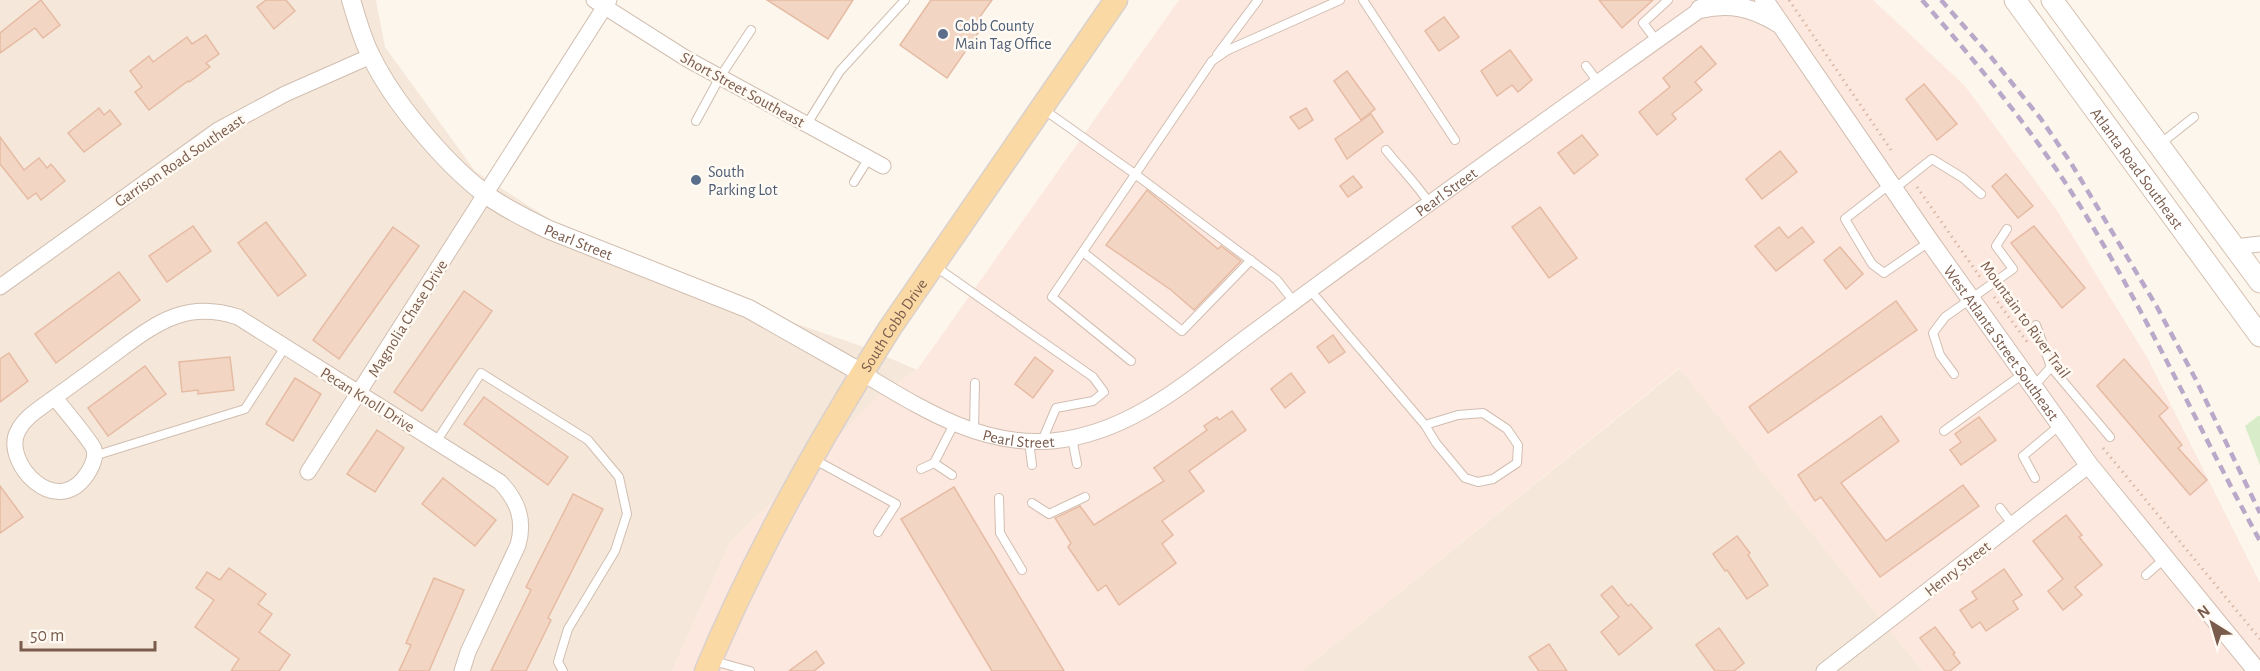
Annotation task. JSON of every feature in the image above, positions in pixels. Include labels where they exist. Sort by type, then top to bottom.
[{"type":"main road","name":"South Cobb Drive","points":[[708,665],[789,499],[862,373],[933,265],[1116,0]]},
{"type":"main road","name":"Atlanta Road Southeast","points":[[2015,0],[2260,336]]},
{"type":"main road","name":"Atlanta Road Southeast","points":[[2052,0],[2260,282]]},
{"type":"street","name":"Pearl Street","points":[[351,0],[371,57],[398,99],[431,141],[463,175],[485,194],[516,214],[547,229],[749,309],[928,412],[954,424],[974,432],[1000,438],[1036,441],[1072,438],[1112,428],[1158,403],[1701,6]]},
{"type":"street","name":"West Atlanta Street Southeast","points":[[1764,0],[1930,242],[2089,465],[2257,671]]},
{"type":"street","name":"Short Street Southeast","points":[[603,2],[720,77],[883,166]]},
{"type":"street","name":"Magnolia Chase Drive","points":[[308,472],[485,194],[603,2]]},
{"type":"street","points":[[1701,6],[1741,6],[1780,24]]},
{"type":"street","name":"Garrison Road Southeast","points":[[0,286],[218,130],[285,94],[371,57]]},
{"type":"street","points":[[2235,247],[2260,244]]},
{"type":"street","name":"Pecan Knoll Drive","points":[[94,456],[94,463],[85,478],[74,487],[59,492],[47,491],[36,483],[19,462],[14,447],[16,434],[23,422],[151,327],[171,316],[205,310],[238,317],[500,482],[511,494],[522,520],[518,545],[468,652],[462,671]]},
{"type":"street","points":[[55,398],[94,449],[94,456]]},
{"type":"street","name":"Henry Street","points":[[1824,671],[2089,465]]},
{"type":"lane","points":[[807,124],[840,71],[905,0]]},
{"type":"lane","points":[[1131,361],[1052,297],[1212,61],[1257,0]]},
{"type":"lane","points":[[1212,61],[1228,50],[1340,0]]},
{"type":"lane","points":[[1363,0],[1455,140]]},
{"type":"lane","points":[[1656,40],[1643,23],[1668,0]]},
{"type":"lane","points":[[696,121],[720,77],[751,30]]},
{"type":"lane","points":[[1586,66],[1598,82]]},
{"type":"lane","points":[[1041,108],[1251,260],[1277,280],[1294,302]]},
{"type":"lane","points":[[2160,144],[2194,117]]},
{"type":"lane","points":[[1386,150],[1402,171],[1416,183],[1429,203]]},
{"type":"lane","points":[[854,182],[868,158]]},
{"type":"lane","points":[[1930,242],[1884,273],[1872,264],[1845,219],[1932,159],[1963,178],[1981,194]]},
{"type":"lane","points":[[1954,374],[1940,355],[1933,333],[1945,317],[2013,269],[1996,246],[2007,229]]},
{"type":"lane","points":[[1083,252],[1182,331],[1251,260]]},
{"type":"lane","points":[[933,265],[1093,377],[1104,392],[1093,401],[1056,408],[1036,441],[1032,465]]},
{"type":"lane","points":[[1310,290],[1425,425],[1436,443],[1465,478],[1478,482],[1493,480],[1517,463],[1518,445],[1507,429],[1483,413],[1458,415],[1425,425]]},
{"type":"lane","points":[[2036,324],[2050,368],[2110,437]]},
{"type":"lane","points":[[94,456],[245,409],[285,347]]},
{"type":"lane","points":[[1944,431],[2050,368]]},
{"type":"lane","points":[[436,442],[481,373],[588,440],[619,477],[627,514],[615,551],[568,629],[558,662],[563,671]]},
{"type":"lane","points":[[974,432],[975,383]]},
{"type":"lane","points":[[921,469],[934,463],[954,424]]},
{"type":"lane","points":[[2035,478],[2023,456],[2061,425]]},
{"type":"lane","points":[[1072,438],[1077,464]]},
{"type":"lane","points":[[812,458],[896,504],[878,532]]},
{"type":"lane","points":[[934,463],[952,475]]},
{"type":"lane","points":[[1032,502],[1049,514],[1085,497]]},
{"type":"lane","points":[[999,498],[1000,533],[1022,570]]},
{"type":"lane","points":[[2000,508],[2013,525]]},
{"type":"lane","points":[[2146,575],[2165,558]]},
{"type":"lane","points":[[708,665],[750,671]]},
{"type":"path","name":"Mountain to River Trail","points":[[1790,0],[1987,288],[2050,368]]},
{"type":"path","points":[[2101,447],[2260,639]]},
{"type":"shaded area","points":[[0,0],[376,0],[385,47],[475,171],[569,232],[742,305],[864,347],[917,370],[882,394],[730,543],[672,671],[0,671]]},
{"type":"shaded area","points":[[1179,0],[1873,0],[1965,86],[2056,209],[2148,359],[2260,583],[2260,671],[1923,671],[1679,368],[1301,671],[672,671],[730,543],[882,393],[917,370]]},
{"type":"shaded area","points":[[1680,368],[1923,671],[1301,671]]},
{"type":"green space","points":[[2260,416],[2260,465],[2245,426]]},
{"type":"building","points":[[41,0],[60,25],[43,38],[35,28],[0,53],[0,33]]},
{"type":"building","points":[[266,0],[286,0],[295,11],[274,29],[257,7]]},
{"type":"building","points":[[767,0],[853,0],[828,39]]},
{"type":"building","name":"Cobb County Main Tag Office","points":[[931,0],[992,0],[979,18],[985,23],[947,78],[900,45]]},
{"type":"building","points":[[1599,0],[1653,0],[1622,28]]},
{"type":"building","points":[[1444,17],[1459,37],[1439,51],[1425,31]]},
{"type":"building","points":[[206,35],[219,54],[206,63],[210,67],[149,110],[135,92],[142,87],[130,71],[149,56],[153,62],[187,37],[192,44]]},
{"type":"building","points":[[1701,46],[1716,64],[1695,82],[1702,90],[1672,114],[1676,119],[1657,135],[1639,112],[1670,87],[1663,78]]},
{"type":"building","points":[[1510,50],[1532,80],[1518,92],[1512,85],[1497,96],[1481,71]]},
{"type":"building","points":[[1347,71],[1375,109],[1361,120],[1334,81]]},
{"type":"building","points":[[1924,84],[1957,124],[1937,140],[1906,99]]},
{"type":"building","points":[[99,108],[104,115],[110,110],[121,124],[84,152],[68,133]]},
{"type":"building","points":[[1306,108],[1313,120],[1299,129],[1290,117]]},
{"type":"building","points":[[1371,114],[1383,132],[1347,159],[1335,139]]},
{"type":"building","points":[[1582,135],[1598,155],[1574,174],[1558,153]]},
{"type":"building","points":[[0,137],[24,170],[39,158],[47,168],[51,164],[65,181],[41,200],[36,193],[28,199],[0,164]]},
{"type":"building","points":[[1780,151],[1797,172],[1762,199],[1746,179]]},
{"type":"building","points":[[2006,174],[2033,206],[2018,218],[1992,186]]},
{"type":"building","points":[[1353,176],[1362,187],[1348,197],[1340,186]]},
{"type":"building","points":[[1147,190],[1218,249],[1221,246],[1241,261],[1194,310],[1171,290],[1106,245]]},
{"type":"building","points":[[1540,207],[1577,258],[1549,278],[1512,227]]},
{"type":"building","points":[[266,222],[306,275],[278,296],[238,243]]},
{"type":"building","points":[[193,226],[211,251],[167,282],[149,256]]},
{"type":"building","points":[[2034,226],[2085,288],[2062,308],[2011,243]]},
{"type":"building","points":[[393,227],[419,246],[339,359],[313,340]]},
{"type":"building","points":[[1779,227],[1788,238],[1802,227],[1814,242],[1776,271],[1755,246]]},
{"type":"building","points":[[1840,247],[1863,274],[1846,289],[1824,260]]},
{"type":"building","points":[[119,272],[140,300],[56,363],[35,334]]},
{"type":"building","points":[[464,291],[492,311],[422,411],[394,392]]},
{"type":"building","points":[[1896,301],[1917,330],[1768,433],[1749,407]]},
{"type":"building","points":[[1333,335],[1345,352],[1329,363],[1317,347]]},
{"type":"building","points":[[9,353],[28,381],[0,402],[0,359]]},
{"type":"building","points":[[230,357],[234,390],[198,394],[198,390],[182,392],[179,362]]},
{"type":"building","points":[[1035,357],[1053,371],[1033,398],[1015,384]]},
{"type":"building","points":[[2124,359],[2168,408],[2159,416],[2182,445],[2178,448],[2207,480],[2190,495],[2097,386]]},
{"type":"building","points":[[145,366],[166,394],[108,436],[88,408]]},
{"type":"building","points":[[1291,373],[1305,392],[1285,408],[1271,389]]},
{"type":"building","points":[[295,378],[321,394],[293,441],[266,424]]},
{"type":"building","points":[[484,397],[568,457],[548,485],[464,424]]},
{"type":"building","points":[[1232,411],[1246,430],[1189,471],[1204,491],[1162,521],[1173,535],[1162,544],[1176,563],[1119,605],[1106,585],[1098,591],[1068,547],[1071,543],[1055,518],[1080,506],[1094,525],[1164,481],[1154,468],[1207,430],[1204,426]]},
{"type":"building","points":[[1881,416],[1899,441],[1841,483],[1886,541],[1963,485],[1979,506],[1880,577],[1821,497],[1815,501],[1798,475]]},
{"type":"building","points":[[1979,417],[1996,440],[1961,465],[1950,450],[1961,442],[1955,434]]},
{"type":"building","points":[[377,430],[404,448],[375,492],[347,474]]},
{"type":"building","points":[[443,478],[496,520],[475,546],[422,504]]},
{"type":"building","points":[[0,486],[23,517],[0,533]]},
{"type":"building","points":[[954,487],[1064,671],[992,671],[901,519]]},
{"type":"building","points":[[573,494],[603,509],[548,618],[551,620],[526,671],[491,671],[531,590],[526,587]]},
{"type":"building","points":[[2066,515],[2082,535],[2079,537],[2102,565],[2075,587],[2082,595],[2063,610],[2048,591],[2063,579],[2033,541]]},
{"type":"building","points":[[1737,536],[1750,553],[1748,555],[1768,585],[1747,599],[1713,554]]},
{"type":"building","points":[[229,568],[266,594],[258,604],[272,614],[259,632],[290,655],[279,671],[231,671],[239,659],[195,627],[214,600],[196,588],[207,572],[220,580]]},
{"type":"building","points":[[2004,569],[2022,595],[2013,601],[2018,609],[1986,631],[1980,622],[1972,628],[1960,610],[1977,599],[1972,592]]},
{"type":"building","points":[[434,578],[464,590],[429,671],[399,671],[411,645],[406,643]]},
{"type":"building","points":[[1612,586],[1628,606],[1631,604],[1652,628],[1619,655],[1601,632],[1619,617],[1601,595]]},
{"type":"building","points":[[1935,627],[1960,663],[1950,671],[1945,671],[1920,638]]},
{"type":"building","points":[[1719,628],[1744,663],[1734,671],[1715,671],[1696,645]]},
{"type":"building","points":[[1549,644],[1567,671],[1539,671],[1529,657]]},
{"type":"building","points":[[816,651],[824,663],[814,671],[789,671]]},
{"type":"railway","points":[[1922,0],[1999,92],[2036,140],[2070,190],[2145,319],[2260,541]]},
{"type":"railway","points":[[1941,0],[2041,119],[2071,163],[2157,307],[2195,378],[2260,513]]},
{"type":"place","name":"Cobb County Main Tag Office","points":[[943,34]]},
{"type":"place","name":"South Parking Lot","points":[[696,180]]}]
